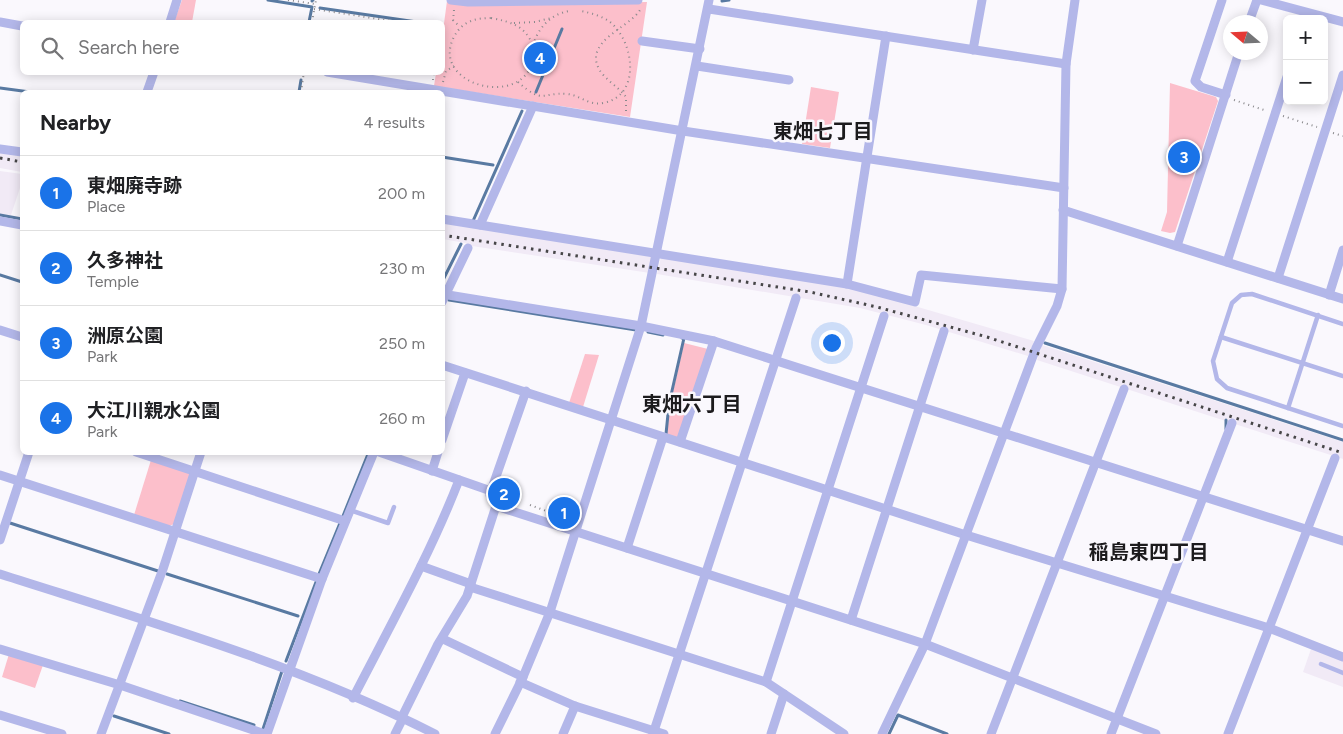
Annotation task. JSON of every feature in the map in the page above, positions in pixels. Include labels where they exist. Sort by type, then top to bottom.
[{"type":"street","points":[[171,20],[177,0]]},
{"type":"street","points":[[453,0],[640,2]]},
{"type":"street","points":[[974,50],[982,0]]},
{"type":"street","points":[[882,734],[925,644],[1038,344],[1057,306],[1062,289],[1066,64],[1075,0]]},
{"type":"street","points":[[1222,0],[1195,81],[1201,87],[1226,95]]},
{"type":"street","points":[[1251,15],[1256,0]]},
{"type":"street","points":[[1261,0],[1304,15]]},
{"type":"street","points":[[495,734],[522,679],[550,612],[641,326],[658,253],[709,4],[886,36],[1066,64]]},
{"type":"street","points":[[1328,20],[1343,22]]},
{"type":"street","points":[[0,22],[20,26]]},
{"type":"street","points":[[847,284],[886,36]]},
{"type":"street","points":[[642,41],[700,49]]},
{"type":"street","points":[[1177,246],[1237,60]]},
{"type":"street","points":[[697,66],[789,80]]},
{"type":"street","points":[[148,90],[153,75]]},
{"type":"street","points":[[345,75],[436,90]]},
{"type":"street","points":[[1278,278],[1343,75]]},
{"type":"street","points":[[1227,262],[1283,89]]},
{"type":"street","points":[[445,91],[683,131],[1064,188]]},
{"type":"street","points":[[480,225],[533,106]]},
{"type":"street","points":[[0,149],[20,152]]},
{"type":"street","points":[[1063,210],[1343,299]]},
{"type":"street","points":[[445,219],[847,284],[915,302],[921,275],[1062,289]]},
{"type":"street","points":[[0,221],[20,225]]},
{"type":"street","points":[[445,295],[468,248]]},
{"type":"street","points":[[1329,295],[1343,250]]},
{"type":"street","points":[[445,297],[641,326],[714,341],[1343,541]]},
{"type":"street","points":[[654,732],[796,298]]},
{"type":"street","points":[[766,682],[884,316]]},
{"type":"street","points":[[0,330],[20,337]]},
{"type":"street","points":[[851,620],[944,331]]},
{"type":"street","points":[[680,442],[714,341]]},
{"type":"street","points":[[445,367],[887,510],[1269,628],[1343,657]]},
{"type":"street","points":[[445,431],[465,373]]},
{"type":"street","points":[[991,734],[1124,389]]},
{"type":"street","points":[[526,392],[490,495],[496,506],[925,644],[1156,734]]},
{"type":"street","points":[[1111,734],[1232,423]]},
{"type":"street","points":[[627,548],[663,437]]},
{"type":"street","points":[[0,540],[28,455]]},
{"type":"street","points":[[145,455],[346,521]]},
{"type":"street","points":[[101,734],[144,620],[200,455]]},
{"type":"street","points":[[0,649],[120,685],[266,734],[322,579],[373,455]]},
{"type":"street","points":[[387,455],[492,491]]},
{"type":"street","points":[[432,471],[437,455]]},
{"type":"street","points":[[1228,734],[1335,458]]},
{"type":"street","points":[[0,475],[322,579]]},
{"type":"street","points":[[353,698],[421,566],[444,518],[459,480]]},
{"type":"street","points":[[396,734],[471,586],[496,506]]},
{"type":"street","points":[[421,566],[471,586],[766,682],[844,734]]},
{"type":"street","points":[[0,574],[289,669],[403,718],[435,734]]},
{"type":"street","points":[[443,639],[575,706],[664,734]]},
{"type":"street","points":[[771,734],[784,694]]},
{"type":"street","points":[[563,734],[575,706]]},
{"type":"street","points":[[0,715],[62,734]]},
{"type":"lane","points":[[1343,324],[1245,293],[1232,303],[1213,367],[1221,384],[1343,426]]},
{"type":"lane","points":[[1288,408],[1318,315]]},
{"type":"lane","points":[[1221,337],[1343,376]]},
{"type":"lane","points":[[350,510],[388,523],[394,507]]},
{"type":"lane","points":[[1321,664],[1343,673]]},
{"type":"path","points":[[288,0],[315,4]]},
{"type":"path","points":[[312,20],[316,0]]},
{"type":"path","points":[[453,0],[453,20],[460,28]]},
{"type":"path","points":[[624,121],[627,103],[623,92],[603,75],[596,61],[599,46],[617,30],[628,24],[640,2]]},
{"type":"path","points":[[314,9],[385,20]]},
{"type":"path","points":[[518,82],[530,93],[539,96],[569,94],[597,104],[614,100],[627,86],[630,62],[627,46],[610,22],[584,11],[562,12],[552,18],[538,32],[533,45],[531,65],[518,82],[502,88],[472,83],[460,76],[454,66],[450,47],[460,28],[466,22],[482,18],[514,23],[535,22],[552,18]]},
{"type":"path","points":[[514,23],[525,31],[533,45]]},
{"type":"path","points":[[445,73],[454,66]]},
{"type":"path","points":[[301,90],[304,75]]},
{"type":"path","points":[[442,90],[444,75]]},
{"type":"shaded area","points":[[182,0],[196,0],[192,20],[175,20]]},
{"type":"shaded area","points":[[447,1],[504,4],[647,2],[630,117],[434,86],[436,75],[445,75],[444,20]]},
{"type":"shaded area","points":[[1170,83],[1216,97],[1218,101],[1175,232],[1170,233],[1161,231],[1167,212]]},
{"type":"shaded area","points":[[811,87],[839,92],[830,148],[802,144]]},
{"type":"shaded area","points":[[0,152],[20,155],[20,172],[0,168]]},
{"type":"shaded area","points":[[0,171],[20,174],[20,188],[11,215],[0,214]]},
{"type":"shaded area","points":[[445,222],[653,257],[650,273],[472,246],[445,239]]},
{"type":"shaded area","points":[[661,257],[828,284],[870,293],[1034,341],[1028,356],[926,325],[860,308],[657,274]]},
{"type":"shaded area","points":[[684,343],[708,349],[679,440],[667,434],[670,405]]},
{"type":"shaded area","points":[[1042,345],[1343,442],[1343,459],[1037,360]]},
{"type":"shaded area","points":[[585,354],[599,355],[583,407],[569,403]]},
{"type":"shaded area","points":[[151,460],[188,472],[190,476],[174,524],[169,526],[134,515]]},
{"type":"shaded area","points":[[1311,649],[1343,661],[1343,687],[1303,672]]},
{"type":"shaded area","points":[[9,654],[43,665],[35,688],[2,677]]},
{"type":"waterway","points":[[268,0],[312,7],[309,20]]},
{"type":"waterway","points":[[722,1],[729,0]]},
{"type":"waterway","points":[[320,8],[403,20]]},
{"type":"waterway","points":[[536,92],[562,29]]},
{"type":"waterway","points":[[299,90],[301,80]]},
{"type":"waterway","points":[[0,88],[20,91]]},
{"type":"waterway","points":[[473,221],[522,111]]},
{"type":"waterway","points":[[445,157],[493,165]]},
{"type":"waterway","points":[[0,215],[20,219]]},
{"type":"waterway","points":[[445,276],[461,244]]},
{"type":"waterway","points":[[0,275],[20,281]]},
{"type":"waterway","points":[[449,300],[636,330]]},
{"type":"waterway","points":[[648,332],[663,335]]},
{"type":"waterway","points":[[666,434],[669,404],[684,338],[682,338]]},
{"type":"waterway","points":[[1045,343],[1343,440]]},
{"type":"waterway","points":[[1226,420],[1226,429]]},
{"type":"waterway","points":[[343,516],[368,455]]},
{"type":"waterway","points":[[10,523],[158,571]]},
{"type":"waterway","points":[[319,574],[340,523]]},
{"type":"waterway","points":[[167,574],[298,616]]},
{"type":"waterway","points":[[286,661],[316,582]]},
{"type":"waterway","points":[[263,729],[282,671]]},
{"type":"waterway","points":[[180,701],[254,725]]},
{"type":"waterway","points":[[889,734],[898,715],[947,734]]},
{"type":"waterway","points":[[114,716],[169,734]]},
{"type":"railway","points":[[0,158],[20,162]]},
{"type":"railway","points":[[445,235],[810,292],[877,307],[987,337],[1343,453]]},
{"type":"place","name":"大江川親水公園","points":[[540,58]]},
{"type":"place","name":"洲原公園","points":[[1184,157]]},
{"type":"place","name":"久多神社","points":[[504,494]]},
{"type":"place","name":"東畑廃寺跡","points":[[564,513]]},
{"type":"district","name":"東畑七丁目","points":[[823,131]]},
{"type":"district","name":"東畑六丁目","points":[[692,404]]},
{"type":"district","name":"稲島東四丁目","points":[[1149,552]]}]
